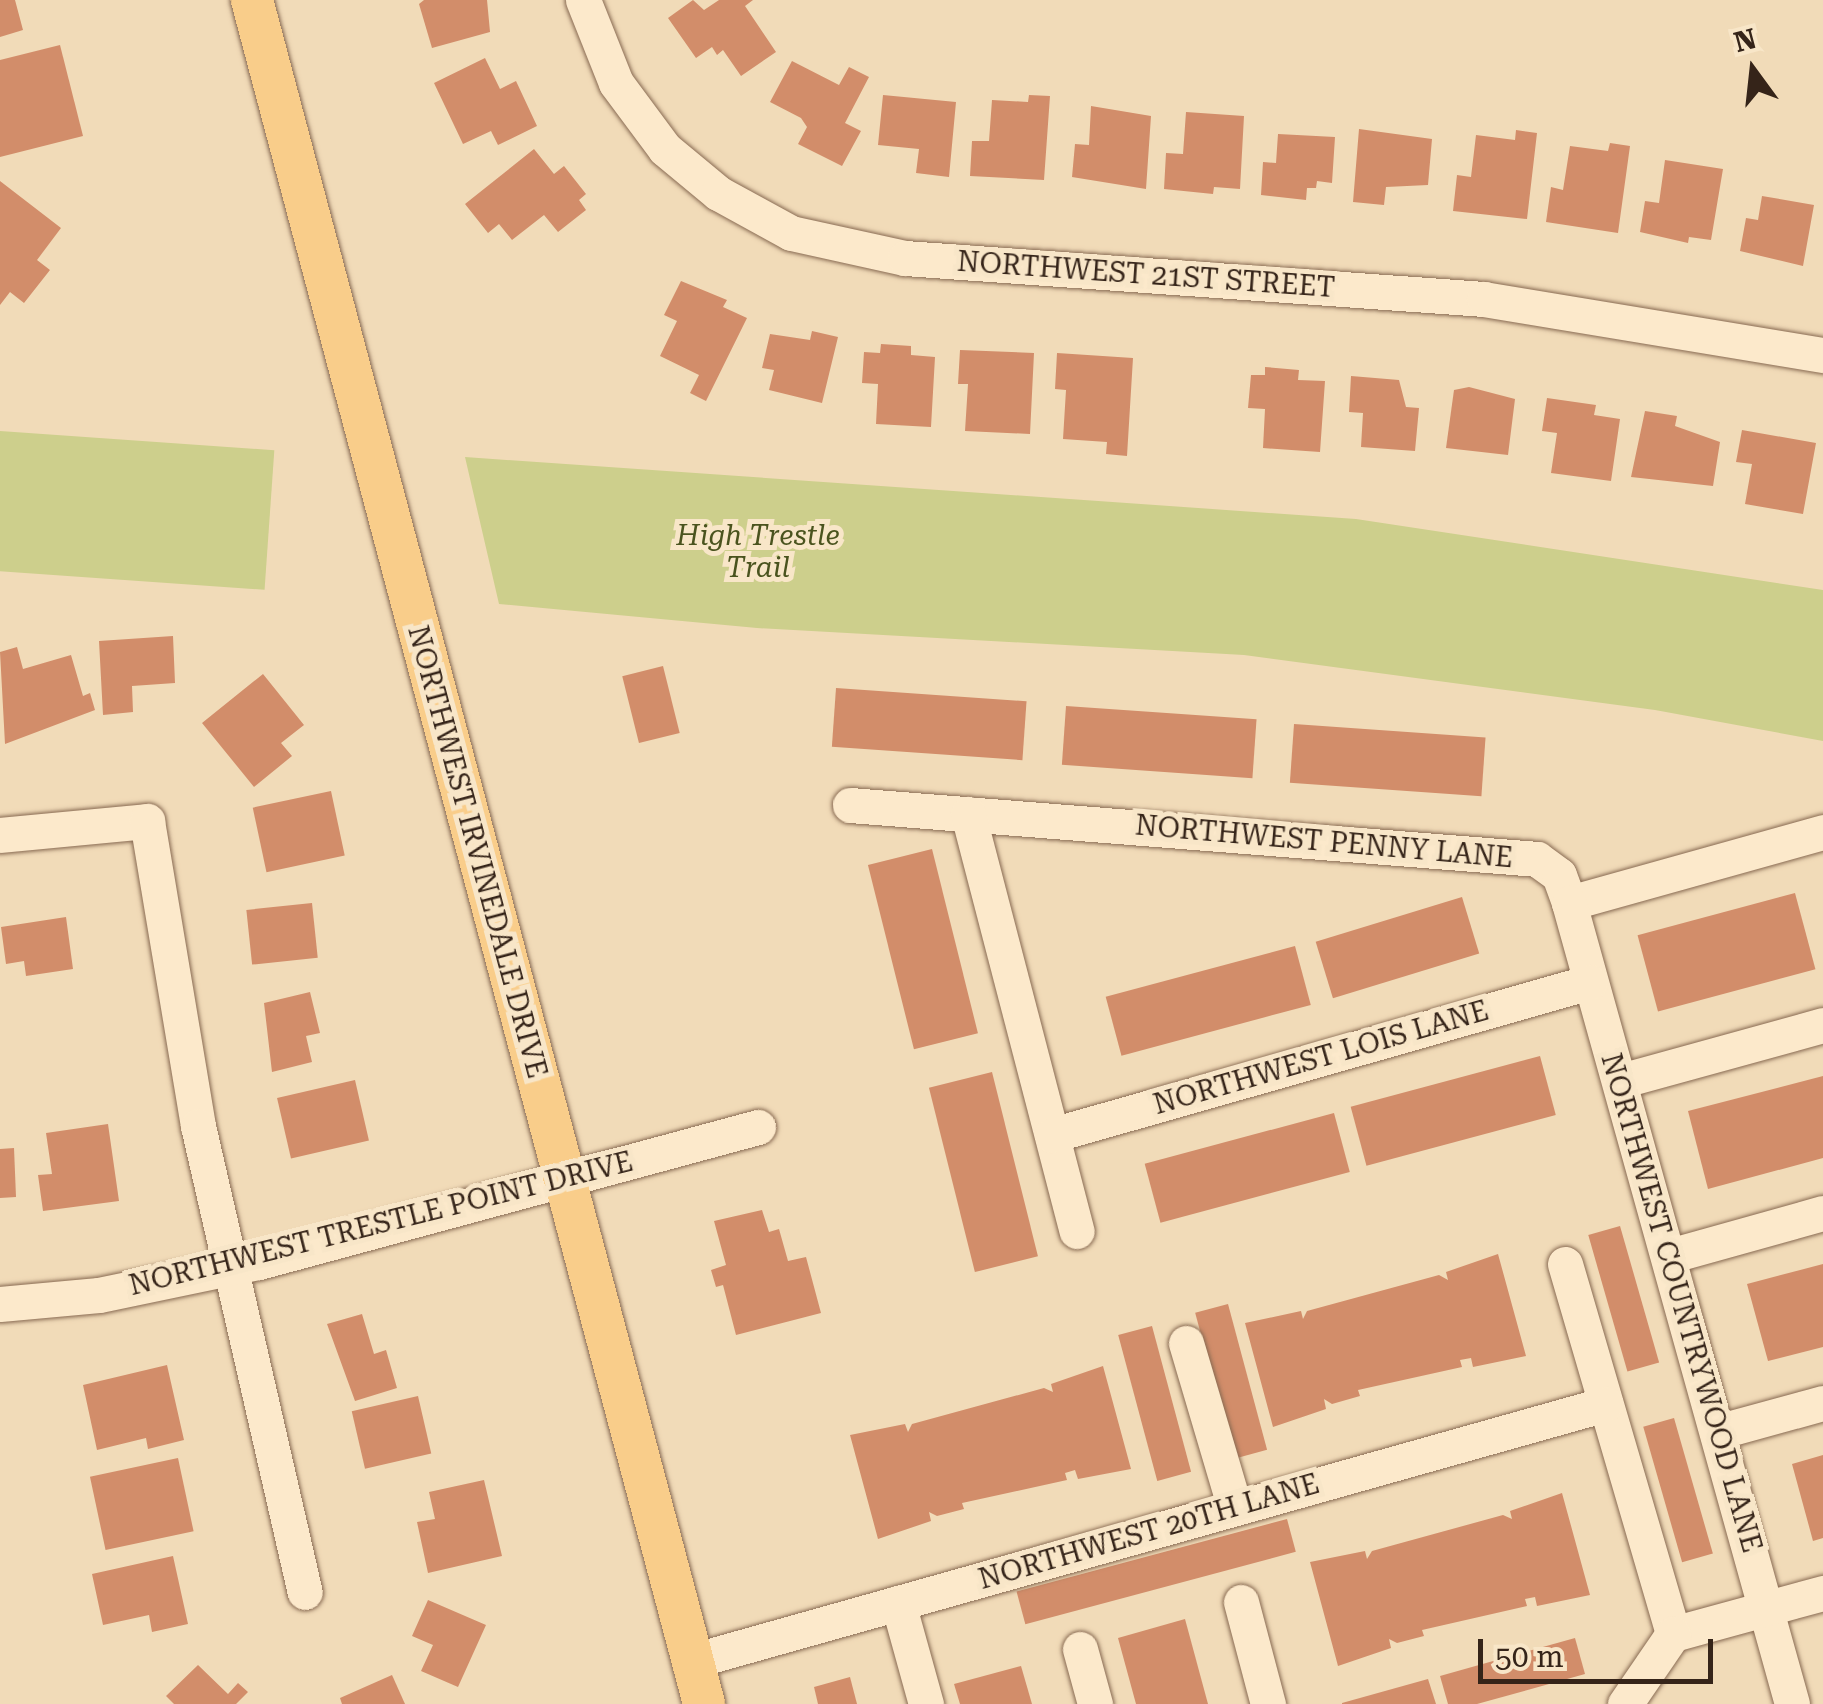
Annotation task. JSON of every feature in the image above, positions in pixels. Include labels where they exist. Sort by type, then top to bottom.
[{"type":"main road","name":"NORTHWEST IRVINEDALE DRIVE","points":[[252,0],[704,1704]]},
{"type":"street","name":"NORTHWEST 21ST STREET","points":[[583,0],[616,82],[665,148],[718,193],[791,233],[905,258],[1484,299],[1823,355]]},
{"type":"street","name":"NORTHWEST PENNY LANE","points":[[850,805],[1537,859],[1559,875],[1568,903]]},
{"type":"street","points":[[968,814],[1077,1232]]},
{"type":"street","points":[[0,835],[147,821],[198,1126],[305,1592]]},
{"type":"street","points":[[1568,903],[1823,832]]},
{"type":"street","name":"NORTHWEST COUNTRYWOOD LANE","points":[[1568,903],[1792,1704]]},
{"type":"street","name":"NORTHWEST LOIS LANE","points":[[1052,1135],[1590,982]]},
{"type":"street","points":[[1620,1080],[1823,1026]]},
{"type":"street","name":"NORTHWEST TRESTLE POINT DRIVE","points":[[0,1304],[100,1294],[230,1268],[758,1127]]},
{"type":"street","points":[[1669,1256],[1823,1213]]},
{"type":"street","points":[[1565,1264],[1673,1634]]},
{"type":"street","points":[[1186,1343],[1235,1508]]},
{"type":"street","points":[[1717,1432],[1823,1403]]},
{"type":"street","name":"NORTHWEST 20TH LANE","points":[[692,1662],[1606,1404]]},
{"type":"street","points":[[1625,1704],[1673,1634],[1823,1593]]},
{"type":"street","points":[[1241,1602],[1268,1704]]},
{"type":"street","points":[[898,1603],[926,1704]]},
{"type":"street","points":[[1080,1648],[1095,1704]]},
{"type":"green space","points":[[0,431],[274,450],[265,590],[0,571]]},
{"type":"green space","name":"High Trestle Trail","points":[[465,457],[1356,519],[1823,590],[1823,741],[1655,710],[1244,655],[757,628],[499,604]]},
{"type":"building","points":[[0,0],[15,0],[23,30],[0,37]]},
{"type":"building","points":[[424,0],[487,0],[490,32],[432,48],[419,4]]},
{"type":"building","points":[[693,0],[704,10],[719,0],[753,0],[745,6],[776,52],[741,76],[723,50],[717,55],[712,47],[696,58],[668,18]]},
{"type":"building","points":[[60,45],[83,136],[0,157],[0,60]]},
{"type":"building","points":[[485,58],[500,89],[516,81],[537,126],[498,145],[491,131],[463,144],[434,83]]},
{"type":"building","points":[[792,61],[839,85],[849,67],[869,77],[845,123],[861,131],[842,166],[798,144],[807,127],[801,118],[770,102]]},
{"type":"building","points":[[883,95],[956,102],[949,177],[916,173],[919,149],[878,145]]},
{"type":"building","points":[[1029,95],[1050,96],[1044,180],[970,176],[972,141],[989,141],[992,100],[1028,102]]},
{"type":"building","points":[[1091,106],[1151,116],[1146,189],[1072,177],[1075,144],[1089,145]]},
{"type":"building","points":[[1186,112],[1244,116],[1240,189],[1214,187],[1213,194],[1164,189],[1166,153],[1183,154]]},
{"type":"building","points":[[1359,129],[1432,139],[1428,185],[1386,187],[1384,205],[1353,202]]},
{"type":"building","points":[[1516,130],[1537,133],[1527,219],[1453,211],[1457,175],[1471,177],[1476,135],[1515,140]]},
{"type":"building","points":[[1278,134],[1335,137],[1332,183],[1317,181],[1316,188],[1307,188],[1306,200],[1261,195],[1263,162],[1276,163]]},
{"type":"building","points":[[1610,143],[1630,146],[1618,233],[1546,222],[1551,187],[1563,190],[1570,146],[1608,151]]},
{"type":"building","points":[[534,149],[554,174],[564,166],[586,194],[579,200],[586,210],[558,232],[544,215],[512,240],[499,224],[488,233],[465,204]]},
{"type":"building","points":[[1665,160],[1723,169],[1711,240],[1689,237],[1688,243],[1640,232],[1645,201],[1659,203]]},
{"type":"building","points":[[0,181],[61,228],[37,260],[50,270],[24,303],[10,292],[0,305]]},
{"type":"building","points":[[1762,196],[1814,205],[1803,266],[1740,251],[1746,218],[1758,220]]},
{"type":"building","points":[[681,281],[727,300],[723,307],[747,318],[706,401],[690,393],[699,375],[660,356],[677,321],[664,315]]},
{"type":"building","points":[[812,331],[838,337],[822,403],[769,390],[774,370],[762,368],[770,334],[810,340]]},
{"type":"building","points":[[881,344],[911,346],[911,355],[935,357],[931,427],[876,424],[878,384],[862,383],[864,352],[880,353]]},
{"type":"building","points":[[960,350],[1034,353],[1030,434],[965,431],[968,384],[958,384]]},
{"type":"building","points":[[1057,353],[1133,358],[1127,456],[1106,454],[1107,442],[1063,439],[1066,390],[1055,389]]},
{"type":"building","points":[[1265,367],[1299,370],[1298,380],[1325,381],[1320,452],[1263,448],[1265,409],[1248,408],[1251,375],[1265,375]]},
{"type":"building","points":[[1351,376],[1399,380],[1406,407],[1419,408],[1415,451],[1361,447],[1363,413],[1349,412]]},
{"type":"building","points":[[1469,387],[1515,399],[1508,455],[1446,448],[1454,390]]},
{"type":"building","points":[[1547,398],[1596,405],[1594,415],[1620,419],[1611,481],[1551,473],[1557,433],[1542,431]]},
{"type":"building","points":[[1645,411],[1677,416],[1675,426],[1720,442],[1713,486],[1631,477]]},
{"type":"building","points":[[1742,430],[1816,443],[1803,514],[1745,504],[1752,464],[1736,462]]},
{"type":"building","points":[[173,636],[175,683],[132,686],[133,712],[103,715],[99,641]]},
{"type":"building","points":[[17,647],[23,669],[71,655],[83,696],[90,693],[95,710],[5,744],[0,652]]},
{"type":"building","points":[[663,666],[680,733],[639,743],[622,676]]},
{"type":"building","points":[[263,674],[304,725],[281,743],[292,756],[254,787],[202,723]]},
{"type":"building","points":[[836,688],[1027,701],[1022,760],[832,747]]},
{"type":"building","points":[[1066,706],[1257,719],[1252,778],[1062,765]]},
{"type":"building","points":[[1294,724],[1486,737],[1481,796],[1290,783]]},
{"type":"building","points":[[331,791],[345,856],[266,872],[253,808]]},
{"type":"building","points":[[932,849],[978,1033],[914,1049],[868,865]]},
{"type":"building","points":[[1795,893],[1815,969],[1658,1011],[1638,935]]},
{"type":"building","points":[[1462,897],[1479,953],[1333,998],[1316,942]]},
{"type":"building","points":[[312,903],[318,958],[252,965],[246,910]]},
{"type":"building","points":[[66,917],[73,969],[26,976],[24,961],[6,964],[1,927]]},
{"type":"building","points":[[1295,946],[1311,1005],[1121,1056],[1106,997]]},
{"type":"building","points":[[310,992],[320,1033],[306,1036],[312,1062],[272,1072],[264,1003]]},
{"type":"building","points":[[1540,1056],[1556,1115],[1366,1166],[1351,1107]]},
{"type":"building","points":[[992,1072],[1038,1256],[975,1272],[929,1088]]},
{"type":"building","points":[[1823,1076],[1823,1158],[1708,1189],[1688,1111]]},
{"type":"building","points":[[355,1080],[369,1140],[291,1158],[277,1098]]},
{"type":"building","points":[[1334,1113],[1350,1172],[1160,1223],[1145,1164]]},
{"type":"building","points":[[108,1124],[119,1201],[43,1211],[38,1175],[52,1174],[46,1133]]},
{"type":"building","points":[[14,1148],[16,1197],[0,1198],[0,1149]]},
{"type":"building","points":[[762,1210],[769,1232],[779,1229],[788,1261],[806,1257],[821,1313],[736,1335],[723,1285],[716,1287],[711,1270],[726,1265],[714,1221]]},
{"type":"building","points":[[1620,1226],[1659,1362],[1627,1372],[1588,1235]]},
{"type":"building","points":[[1498,1254],[1526,1356],[1473,1367],[1471,1358],[1460,1360],[1462,1367],[1358,1390],[1360,1396],[1332,1404],[1324,1399],[1326,1409],[1273,1427],[1245,1323],[1301,1311],[1303,1319],[1307,1311],[1439,1275],[1448,1280],[1446,1272]]},
{"type":"building","points":[[1823,1264],[1823,1347],[1768,1361],[1747,1284]]},
{"type":"building","points":[[1228,1304],[1267,1450],[1234,1459],[1195,1313]]},
{"type":"building","points":[[362,1314],[374,1354],[386,1350],[397,1388],[355,1401],[327,1324]]},
{"type":"building","points":[[1152,1326],[1191,1472],[1157,1481],[1118,1335]]},
{"type":"building","points":[[167,1365],[184,1440],[148,1449],[146,1438],[97,1450],[83,1385]]},
{"type":"building","points":[[1103,1366],[1131,1469],[1078,1479],[1075,1470],[1065,1473],[1067,1480],[962,1503],[964,1509],[937,1516],[929,1512],[931,1521],[878,1539],[850,1435],[905,1424],[908,1432],[912,1424],[1044,1388],[1053,1392],[1051,1384]]},
{"type":"building","points":[[418,1396],[431,1453],[365,1469],[352,1411]]},
{"type":"building","points":[[1674,1418],[1713,1554],[1682,1562],[1643,1427]]},
{"type":"building","points":[[1823,1455],[1823,1538],[1813,1541],[1792,1464]]},
{"type":"building","points":[[178,1458],[194,1531],[106,1550],[90,1477]]},
{"type":"building","points":[[484,1480],[502,1556],[428,1573],[417,1522],[435,1519],[429,1492]]},
{"type":"building","points":[[1562,1493],[1590,1595],[1537,1606],[1535,1597],[1525,1599],[1527,1606],[1422,1630],[1424,1636],[1397,1643],[1389,1639],[1391,1648],[1338,1666],[1310,1562],[1365,1551],[1367,1559],[1372,1551],[1503,1515],[1512,1519],[1510,1511]]},
{"type":"building","points":[[1287,1519],[1296,1552],[1025,1624],[1017,1591]]},
{"type":"building","points":[[173,1556],[188,1624],[152,1632],[149,1615],[103,1625],[92,1574]]},
{"type":"building","points":[[428,1600],[486,1625],[458,1687],[421,1671],[433,1645],[412,1636]]},
{"type":"building","points":[[1185,1619],[1208,1704],[1136,1704],[1118,1638]]},
{"type":"building","points":[[1575,1638],[1585,1674],[1477,1704],[1448,1704],[1440,1676]]},
{"type":"building","points":[[198,1665],[228,1694],[238,1683],[248,1692],[236,1704],[174,1704],[166,1696]]},
{"type":"building","points":[[1021,1666],[1032,1704],[960,1704],[954,1684]]},
{"type":"building","points":[[392,1675],[405,1704],[342,1704],[340,1698]]},
{"type":"building","points":[[850,1677],[857,1704],[818,1704],[814,1687]]},
{"type":"building","points":[[1428,1679],[1436,1704],[1342,1704],[1342,1703]]}]
